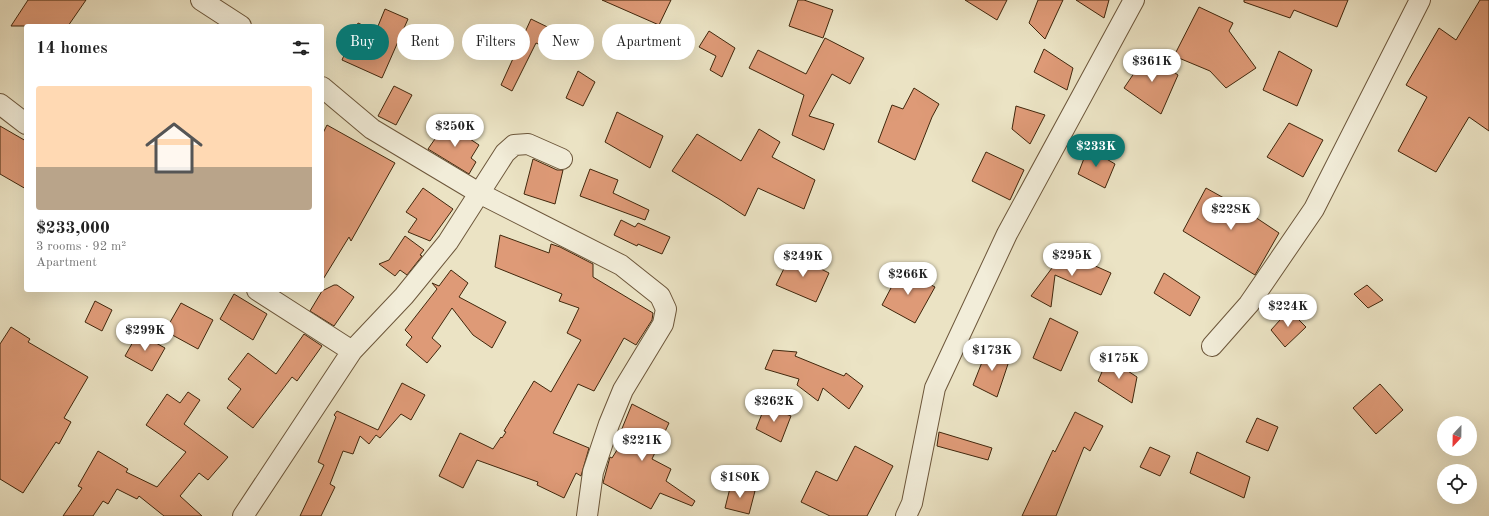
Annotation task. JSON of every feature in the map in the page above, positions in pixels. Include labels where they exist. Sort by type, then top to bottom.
[{"type":"street","points":[[202,0],[238,24]]},
{"type":"street","points":[[906,516],[912,503],[935,388],[1007,234],[1134,0]]},
{"type":"street","points":[[1212,346],[1249,304],[1314,209],[1420,0]]},
{"type":"street","points":[[324,88],[372,129],[480,193],[621,265],[660,296],[666,309],[663,324],[624,390],[609,424],[593,472],[586,516]]},
{"type":"street","points":[[0,104],[24,122]]},
{"type":"street","points":[[243,516],[352,351],[404,296],[448,242],[480,193],[504,152],[514,145],[528,144],[562,159]]},
{"type":"street","points":[[260,292],[352,351]]},
{"type":"building","points":[[28,0],[86,0],[69,24],[24,24],[24,26],[11,26]]},
{"type":"building","points":[[602,0],[671,0],[659,24]]},
{"type":"building","points":[[798,0],[804,0],[833,10],[823,38],[789,26]]},
{"type":"building","points":[[965,0],[1007,0],[997,20]]},
{"type":"building","points":[[1038,0],[1063,0],[1045,39],[1029,23]]},
{"type":"building","points":[[1076,0],[1109,0],[1104,18]]},
{"type":"building","points":[[1244,0],[1348,0],[1337,27],[1294,10],[1290,18],[1244,2]]},
{"type":"building","points":[[1480,0],[1489,0],[1489,131],[1469,117],[1436,172],[1398,151],[1427,97],[1406,85],[1439,28],[1456,40]]},
{"type":"building","points":[[1199,7],[1233,23],[1229,31],[1256,68],[1226,88],[1210,71],[1174,56]]},
{"type":"building","points":[[385,9],[408,19],[406,24],[397,24],[397,44],[382,78],[342,60],[389,60],[389,24],[379,24]]},
{"type":"building","points":[[531,19],[541,24],[538,24],[538,44],[536,43],[530,55],[530,24],[529,24]]},
{"type":"building","points":[[709,31],[735,48],[722,77],[710,70],[716,56],[699,47]]},
{"type":"building","points":[[825,38],[864,58],[850,84],[832,74],[809,116],[834,124],[824,150],[792,135],[804,95],[749,68],[758,50],[806,74]]},
{"type":"building","points":[[1044,49],[1073,68],[1067,90],[1034,72]]},
{"type":"building","points":[[1279,51],[1312,70],[1297,106],[1263,90]]},
{"type":"building","points":[[1147,54],[1178,75],[1161,114],[1124,88]]},
{"type":"building","points":[[512,60],[528,60],[512,91],[501,85]]},
{"type":"building","points":[[578,71],[595,82],[583,106],[566,98]]},
{"type":"building","points":[[394,86],[412,95],[396,125],[378,116]]},
{"type":"building","points":[[914,88],[939,104],[932,117],[915,160],[878,142],[892,105],[903,109]]},
{"type":"building","points":[[1016,106],[1045,115],[1030,144],[1012,129]]},
{"type":"building","points":[[617,112],[663,136],[650,168],[605,142]]},
{"type":"building","points":[[446,123],[479,145],[471,158],[476,162],[469,174],[428,149]]},
{"type":"building","points":[[1289,123],[1323,140],[1303,177],[1267,157]]},
{"type":"building","points":[[327,125],[395,163],[351,241],[349,237],[324,278],[324,131]]},
{"type":"building","points":[[0,126],[24,140],[24,188],[0,174]]},
{"type":"building","points":[[759,129],[780,142],[772,157],[815,180],[804,209],[758,188],[745,216],[672,171],[697,134],[741,161]]},
{"type":"building","points":[[1088,148],[1115,164],[1105,188],[1078,174]]},
{"type":"building","points":[[986,152],[1024,170],[1010,200],[972,181]]},
{"type":"building","points":[[533,159],[557,170],[563,170],[555,204],[524,194]]},
{"type":"building","points":[[590,169],[618,180],[613,193],[649,210],[645,220],[580,196]]},
{"type":"building","points":[[423,188],[453,209],[430,241],[408,232],[417,219],[406,212]]},
{"type":"building","points":[[1206,188],[1240,207],[1279,233],[1255,275],[1183,231]]},
{"type":"building","points":[[621,220],[635,227],[638,223],[670,237],[662,254],[638,244],[637,246],[614,235]]},
{"type":"building","points":[[500,235],[549,253],[551,244],[560,247],[593,264],[593,277],[653,313],[652,320],[636,345],[624,338],[594,391],[578,384],[553,433],[589,448],[581,476],[576,473],[564,498],[537,485],[538,482],[477,460],[463,488],[439,476],[460,433],[493,449],[506,432],[504,431],[534,381],[551,392],[581,340],[567,333],[579,308],[559,301],[562,294],[495,267]]},
{"type":"building","points":[[405,236],[424,250],[420,255],[422,256],[407,275],[400,270],[395,276],[379,264],[389,260]]},
{"type":"building","points":[[1064,252],[1111,273],[1101,295],[1055,275],[1051,307],[1031,296]]},
{"type":"building","points":[[791,254],[829,273],[816,302],[776,285]]},
{"type":"building","points":[[901,269],[935,287],[915,323],[882,305]]},
{"type":"building","points":[[451,270],[468,283],[459,297],[506,322],[492,348],[473,335],[452,308],[432,338],[441,346],[427,363],[406,345],[412,337],[405,330],[437,289],[432,283],[439,286]]},
{"type":"building","points":[[1164,273],[1200,297],[1190,316],[1154,293]]},
{"type":"building","points":[[337,285],[354,297],[334,326],[310,311],[324,290]]},
{"type":"building","points":[[1367,285],[1383,300],[1368,308],[1354,294]]},
{"type":"building","points":[[234,294],[267,314],[253,340],[220,319]]},
{"type":"building","points":[[95,301],[112,310],[102,331],[85,322]]},
{"type":"building","points":[[181,303],[213,320],[198,349],[165,331]]},
{"type":"building","points":[[1289,310],[1306,327],[1285,347],[1271,330]]},
{"type":"building","points":[[1050,318],[1078,332],[1061,371],[1033,358]]},
{"type":"building","points":[[11,327],[30,339],[28,342],[88,377],[64,418],[71,422],[59,444],[56,442],[23,493],[0,479],[0,344]]},
{"type":"building","points":[[138,333],[165,348],[152,371],[125,356]]},
{"type":"building","points":[[304,334],[322,346],[297,381],[292,377],[253,428],[227,408],[241,389],[228,379],[248,353],[276,374]]},
{"type":"building","points":[[988,347],[1010,358],[997,397],[973,385]]},
{"type":"building","points":[[773,350],[797,352],[795,356],[844,376],[846,373],[863,386],[849,409],[823,388],[818,401],[797,385],[799,379],[765,369]]},
{"type":"building","points":[[1108,358],[1137,377],[1132,403],[1098,381]]},
{"type":"building","points":[[402,383],[425,395],[411,420],[401,414],[380,438],[376,435],[369,444],[360,436],[353,454],[343,451],[330,484],[335,487],[321,516],[300,516],[324,465],[318,462],[336,417],[334,415],[337,411],[378,430]]},
{"type":"building","points":[[1380,384],[1403,410],[1376,434],[1353,408]]},
{"type":"building","points":[[188,392],[200,400],[184,424],[228,457],[208,480],[199,473],[180,496],[202,516],[164,516],[139,496],[137,499],[117,489],[108,504],[103,501],[93,516],[63,516],[82,488],[78,486],[98,451],[128,469],[126,472],[157,487],[186,452],[146,425],[167,394],[180,403]]},
{"type":"building","points":[[632,404],[669,423],[652,459],[671,469],[666,481],[695,501],[692,506],[660,493],[651,509],[603,483],[610,457],[612,458],[627,434],[621,431]]},
{"type":"building","points":[[765,406],[791,416],[781,442],[756,429]]},
{"type":"building","points":[[1075,412],[1103,426],[1090,451],[1084,447],[1056,516],[1022,516],[1053,450],[1055,452]]},
{"type":"building","points":[[1257,418],[1278,427],[1268,451],[1246,442]]},
{"type":"building","points":[[939,432],[992,448],[988,460],[937,446]]},
{"type":"building","points":[[855,446],[893,466],[867,516],[830,516],[801,502],[816,471],[837,481]]},
{"type":"building","points":[[1150,447],[1170,456],[1160,476],[1140,467]]},
{"type":"building","points":[[1197,452],[1250,477],[1244,498],[1190,473]]},
{"type":"building","points":[[731,484],[755,491],[749,514],[725,508]]}]
